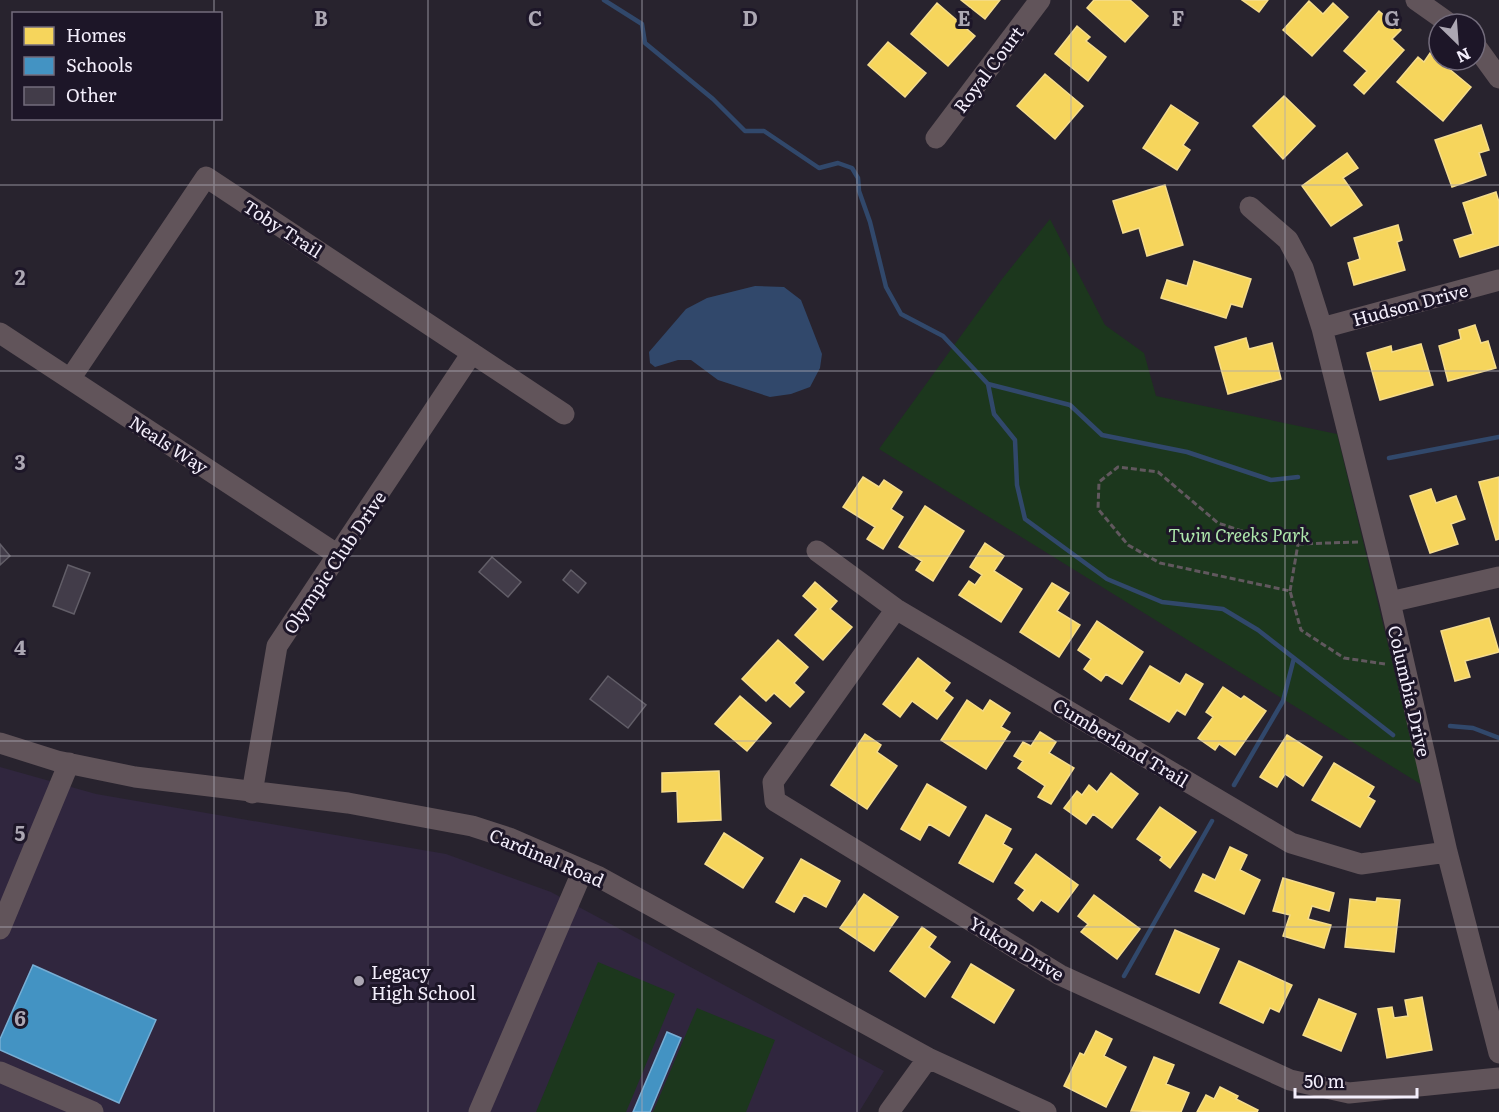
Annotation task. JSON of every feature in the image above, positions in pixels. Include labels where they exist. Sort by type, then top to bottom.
[{"type":"street","name":"Royal Court","points":[[936,138],[1040,0]]},
{"type":"street","points":[[1416,0],[1433,12]]},
{"type":"street","points":[[1487,62],[1499,78]]},
{"type":"street","name":"Toby Trail","points":[[70,379],[206,177],[564,414]]},
{"type":"street","name":"Columbia Drive","points":[[1250,207],[1288,240],[1303,268],[1322,328],[1390,602],[1447,852],[1499,1053]]},
{"type":"street","name":"Hudson Drive","points":[[1322,328],[1499,280]]},
{"type":"street","name":"Neals Way","points":[[0,333],[338,555]]},
{"type":"street","name":"Olympic Club Drive","points":[[252,793],[277,646],[472,353]]},
{"type":"street","name":"Cumberland Trail","points":[[818,551],[897,609],[1291,843],[1361,864],[1447,852]]},
{"type":"street","points":[[1390,602],[1499,577]]},
{"type":"street","name":"Yukon Drive","points":[[897,609],[774,782],[775,801],[1060,975],[1290,1080],[1348,1093],[1499,1078]]},
{"type":"street","name":"Cardinal Road","points":[[0,743],[69,763],[135,777],[348,803],[472,826],[509,838],[583,870],[928,1058],[1046,1112]]},
{"type":"street","points":[[0,929],[69,763]]},
{"type":"street","points":[[479,1112],[583,870]]},
{"type":"street","points":[[889,1112],[928,1058]]},
{"type":"street","points":[[0,1072],[93,1112]]},
{"type":"path","points":[[1290,591],[1160,563],[1128,545],[1098,509],[1099,482],[1118,467],[1158,472],[1218,523],[1257,536],[1298,544],[1374,541]]},
{"type":"path","points":[[1298,544],[1290,591],[1301,630],[1344,658],[1404,666]]},
{"type":"shaded area","name":"Legacy High School","points":[[0,767],[96,794],[446,854],[551,892],[884,1071],[859,1112],[0,1112]]},
{"type":"green space","name":"Twin Creeks Park","points":[[1050,219],[1105,325],[1144,353],[1156,396],[1337,434],[1422,785],[879,449],[1002,279]]},
{"type":"green space","points":[[598,962],[675,994],[626,1112],[536,1112]]},
{"type":"green space","points":[[697,1008],[775,1040],[746,1112],[653,1112]]},
{"type":"water","points":[[755,286],[784,287],[801,300],[822,354],[820,368],[810,387],[791,394],[770,397],[718,380],[691,360],[678,360],[655,367],[650,363],[649,352],[686,309],[707,298]]},
{"type":"building: Homes","points":[[961,0],[1000,0],[985,19]]},
{"type":"building: Homes","points":[[1094,0],[1130,0],[1148,16],[1125,42],[1087,8]]},
{"type":"building: Homes","points":[[1242,0],[1268,0],[1259,12]]},
{"type":"building: Homes","points":[[1309,1],[1323,14],[1333,3],[1348,17],[1312,56],[1283,30]]},
{"type":"building: Homes","points":[[937,3],[975,36],[948,66],[911,34]]},
{"type":"building: Homes","points":[[1379,11],[1401,30],[1392,39],[1404,50],[1364,94],[1354,85],[1367,71],[1344,51]]},
{"type":"building: Homes","points":[[1077,26],[1090,37],[1086,41],[1106,57],[1088,81],[1055,54]]},
{"type":"building: Homes","points":[[888,42],[926,73],[905,97],[868,65]]},
{"type":"building: Homes","points":[[1418,57],[1424,62],[1427,58],[1427,72],[1453,72],[1471,87],[1443,121],[1397,82]]},
{"type":"building: Homes","points":[[1045,74],[1083,106],[1055,139],[1017,106]]},
{"type":"building: Homes","points":[[1284,96],[1315,126],[1283,159],[1253,126]]},
{"type":"building: Homes","points":[[1171,105],[1198,123],[1183,145],[1190,150],[1177,170],[1143,148]]},
{"type":"building: Homes","points":[[1481,125],[1489,150],[1479,153],[1486,175],[1452,187],[1435,140]]},
{"type":"building: Homes","points":[[1347,153],[1358,168],[1343,178],[1362,205],[1331,226],[1302,186]]},
{"type":"building: Homes","points":[[1165,185],[1183,245],[1147,256],[1139,228],[1123,233],[1113,201]]},
{"type":"building: Homes","points":[[1496,192],[1499,202],[1499,245],[1460,257],[1454,240],[1473,234],[1463,203]]},
{"type":"building: Homes","points":[[1398,225],[1402,240],[1397,242],[1405,270],[1354,285],[1348,263],[1360,259],[1354,238]]},
{"type":"building: Homes","points":[[1194,261],[1251,279],[1242,307],[1231,304],[1226,318],[1161,298],[1167,280],[1187,286]]},
{"type":"building: Homes","points":[[1475,325],[1481,343],[1488,341],[1496,368],[1448,381],[1439,346],[1461,339],[1459,330]]},
{"type":"building: Homes","points":[[1246,338],[1249,349],[1272,343],[1281,379],[1228,394],[1215,347]]},
{"type":"building: Homes","points":[[1421,344],[1433,385],[1380,400],[1367,353],[1391,346],[1392,352]]},
{"type":"building: Homes","points":[[863,477],[879,487],[884,480],[902,492],[891,509],[903,517],[883,549],[867,539],[875,527],[843,507]]},
{"type":"building: Homes","points":[[1499,477],[1499,539],[1496,540],[1479,482]]},
{"type":"building: Homes","points":[[1431,489],[1436,503],[1456,496],[1465,519],[1451,524],[1458,544],[1430,553],[1410,496]]},
{"type":"building: Homes","points":[[925,506],[964,531],[933,581],[916,570],[922,561],[899,547]]},
{"type":"building: Homes","points":[[985,543],[1004,556],[994,571],[1022,589],[1001,622],[959,595],[969,581],[975,585],[982,575],[970,567]]},
{"type":"building: Homes","points":[[815,582],[837,601],[830,609],[852,627],[823,660],[795,635],[818,609],[803,596]]},
{"type":"building: Homes","points":[[1052,583],[1069,593],[1057,611],[1080,625],[1059,657],[1020,632]]},
{"type":"building: Homes","points":[[1489,618],[1499,652],[1465,661],[1470,677],[1455,681],[1441,631]]},
{"type":"building: Homes","points":[[1097,621],[1143,652],[1122,684],[1106,674],[1101,681],[1084,669],[1091,659],[1078,650]]},
{"type":"building: Homes","points":[[778,640],[808,667],[794,683],[804,692],[790,707],[774,693],[766,701],[742,679]]},
{"type":"building: Homes","points":[[918,658],[950,683],[944,691],[953,698],[937,719],[912,701],[900,717],[883,704]]},
{"type":"building: Homes","points":[[1150,666],[1180,684],[1186,674],[1203,684],[1185,715],[1177,710],[1169,722],[1130,699]]},
{"type":"building: Homes","points":[[1223,687],[1241,699],[1244,696],[1266,711],[1235,755],[1219,744],[1215,750],[1198,738],[1213,717],[1206,712]]},
{"type":"building: Homes","points":[[740,696],[771,723],[747,751],[715,724]]},
{"type":"building: Homes","points":[[967,700],[983,711],[990,700],[1010,713],[1001,727],[1010,732],[986,769],[941,740]]},
{"type":"building: Homes","points":[[1040,732],[1056,742],[1049,753],[1074,768],[1051,804],[1038,797],[1045,786],[1018,768],[1023,761],[1014,756],[1023,742],[1031,746]]},
{"type":"building: Homes","points":[[865,734],[881,745],[877,752],[897,766],[867,809],[831,785]]},
{"type":"building: Homes","points":[[1287,735],[1322,757],[1303,786],[1285,774],[1277,787],[1260,777]]},
{"type":"building: Homes","points":[[1334,763],[1374,787],[1368,797],[1375,801],[1360,827],[1312,800]]},
{"type":"building: Homes","points":[[719,771],[721,820],[678,822],[677,791],[662,792],[662,773]]},
{"type":"building: Homes","points":[[1111,773],[1138,794],[1112,828],[1093,814],[1086,824],[1064,808],[1077,791],[1082,795],[1089,785],[1097,792]]},
{"type":"building: Homes","points":[[927,784],[966,807],[949,836],[929,824],[920,840],[901,829]]},
{"type":"building: Homes","points":[[1160,807],[1196,832],[1170,868],[1160,860],[1162,857],[1137,839]]},
{"type":"building: Homes","points":[[986,815],[1011,829],[1003,844],[1012,849],[993,882],[959,863]]},
{"type":"building: Homes","points":[[724,833],[763,858],[743,888],[705,864]]},
{"type":"building: Homes","points":[[1230,847],[1247,855],[1240,870],[1260,880],[1244,914],[1195,891],[1203,874],[1215,880]]},
{"type":"building: Homes","points":[[1036,854],[1078,885],[1058,912],[1041,900],[1033,911],[1018,899],[1025,890],[1015,883]]},
{"type":"building: Homes","points":[[801,859],[840,881],[826,907],[804,895],[794,912],[776,902]]},
{"type":"building: Homes","points":[[1283,878],[1334,893],[1329,911],[1312,906],[1308,919],[1331,925],[1324,948],[1283,936],[1290,915],[1273,911]]},
{"type":"building: Homes","points":[[864,894],[898,917],[874,951],[840,928]]},
{"type":"building: Homes","points":[[1094,895],[1140,929],[1117,959],[1081,932],[1088,924],[1078,916]]},
{"type":"building: Homes","points":[[1377,898],[1400,900],[1394,952],[1345,947],[1350,899],[1376,902]]},
{"type":"building: Homes","points":[[922,927],[936,937],[929,947],[950,962],[925,997],[890,971]]},
{"type":"building: Homes","points":[[1175,930],[1219,949],[1199,993],[1156,974]]},
{"type":"building: Homes","points":[[1239,961],[1292,985],[1279,1012],[1270,1008],[1263,1023],[1220,1003]]},
{"type":"building: Homes","points":[[971,964],[1014,990],[994,1023],[952,997]]},
{"type":"building: Homes","points":[[1422,997],[1432,1050],[1387,1058],[1378,1009],[1392,1007],[1394,1018],[1408,1016],[1405,1000]]},
{"type":"building: Homes","points":[[1319,999],[1356,1014],[1341,1051],[1303,1035]]},
{"type":"building: Homes","points":[[1096,1031],[1112,1039],[1104,1056],[1126,1067],[1106,1107],[1064,1086],[1080,1053],[1084,1055]]},
{"type":"building: Homes","points":[[1154,1057],[1174,1065],[1166,1084],[1189,1093],[1181,1112],[1131,1111]]},
{"type":"building: Homes","points":[[1220,1087],[1238,1096],[1236,1099],[1258,1110],[1257,1112],[1197,1112],[1206,1095],[1214,1099]]},
{"type":"building: Schools","points":[[33,965],[156,1020],[119,1103],[0,1050],[0,1039]]},
{"type":"building: Schools","points":[[667,1032],[681,1038],[650,1112],[633,1112]]},
{"type":"building: Other","points":[[0,544],[10,556],[0,565]]},
{"type":"building: Other","points":[[492,557],[521,582],[508,597],[479,572]]},
{"type":"building: Other","points":[[68,565],[90,573],[74,614],[53,606]]},
{"type":"building: Other","points":[[571,570],[586,583],[578,593],[563,580]]},
{"type":"building: Other","points":[[608,676],[646,705],[628,728],[590,699]]},
{"type":"waterway","points":[[604,0],[642,24],[645,43],[713,99],[745,131],[764,131],[819,168],[838,163],[852,168],[858,178],[859,191],[870,222],[886,287],[901,314],[943,336],[988,384],[994,414],[1015,440],[1017,485],[1025,519],[1107,579],[1162,602],[1223,609],[1258,630],[1393,735]]},
{"type":"waterway","points":[[988,384],[1070,405],[1102,435],[1187,452],[1271,480],[1298,477]]},
{"type":"waterway","points":[[1389,458],[1499,437]]},
{"type":"waterway","points":[[1234,785],[1283,701],[1294,658]]},
{"type":"waterway","points":[[1450,726],[1473,728],[1499,738]]},
{"type":"waterway","points":[[1124,976],[1212,821]]},
{"type":"place","name":"Legacy High School","points":[[359,981]]}]
